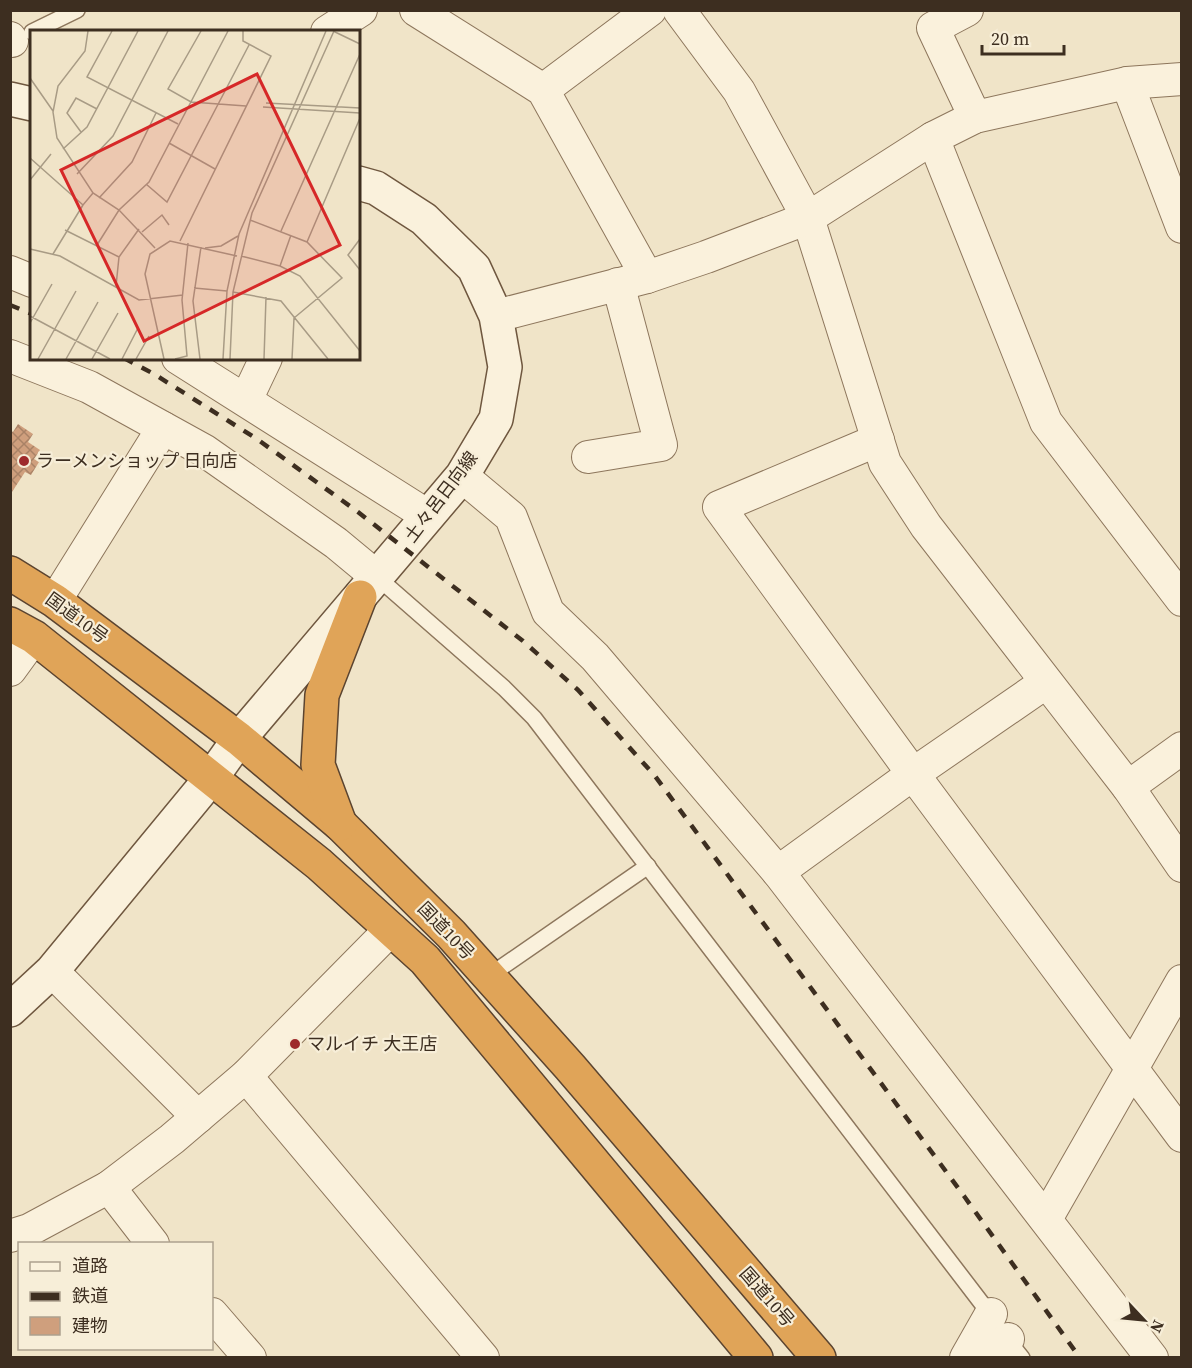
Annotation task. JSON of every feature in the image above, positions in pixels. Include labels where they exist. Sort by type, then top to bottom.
[{"type":"highway","name":"国道10号","points":[[10,573],[55,601],[239,739],[340,825],[451,934],[489,976],[570,1067],[819,1358]]},
{"type":"highway","points":[[340,825],[318,765],[322,695],[369,587]]},
{"type":"highway","name":"国道10号","points":[[22,630],[212,777],[319,864],[432,968],[756,1358]]},
{"type":"main road","points":[[10,99],[30,104]]},
{"type":"main road","name":"土々呂日向線","points":[[10,1010],[52,971],[212,777],[239,739],[462,476],[496,419],[505,367],[496,316],[474,268],[424,219],[376,188],[360,184]]},
{"type":"street","points":[[330,30],[361,10]]},
{"type":"street","points":[[416,10],[543,90],[633,281],[661,445],[588,457]]},
{"type":"street","points":[[543,90],[650,10]]},
{"type":"street","points":[[679,10],[739,91],[808,218],[885,463],[926,526],[1128,788],[1182,866]]},
{"type":"street","points":[[967,10],[928,19],[975,117]]},
{"type":"street","points":[[496,316],[633,281],[706,257],[808,218],[933,138],[975,117],[1127,83],[1182,79]]},
{"type":"street","points":[[1127,83],[1182,227]]},
{"type":"street","points":[[933,138],[1046,422],[1182,600]]},
{"type":"street","points":[[10,272],[30,280]]},
{"type":"street","points":[[10,356],[89,387],[205,451],[336,543],[369,587]]},
{"type":"street","points":[[181,360],[429,516]]},
{"type":"street","points":[[246,400],[265,360]]},
{"type":"street","points":[[55,601],[163,428]]},
{"type":"street","points":[[878,440],[719,507],[913,774],[1182,1136]]},
{"type":"street","points":[[462,476],[511,516],[548,612],[595,657],[778,872],[1152,1358]]},
{"type":"street","points":[[10,670],[22,630]]},
{"type":"street","points":[[778,872],[913,774],[1046,683]]},
{"type":"street","points":[[1128,788],[1182,748]]},
{"type":"street","points":[[10,1236],[29,1230],[110,1187],[198,1118],[246,1076],[391,929]]},
{"type":"street","points":[[52,971],[198,1118]]},
{"type":"street","points":[[1046,1219],[1182,981]]},
{"type":"street","points":[[246,1076],[483,1358]]},
{"type":"street","points":[[110,1187],[151,1242]]},
{"type":"street","points":[[966,1358],[991,1314]]},
{"type":"street","points":[[213,1315],[250,1358]]},
{"type":"lane","points":[[32,30],[76,10]]},
{"type":"lane","points":[[369,587],[504,688],[534,718],[991,1314],[1009,1352]]},
{"type":"lane","points":[[489,976],[648,866]]},
{"type":"building","name":"ラーメンショップ 日向店","points":[[18,424],[33,434],[28,442],[40,450],[34,459],[39,462],[31,475],[25,472],[10,495],[10,430],[13,432]]},
{"type":"railway","points":[[10,305],[30,313]]},
{"type":"railway","points":[[128,360],[257,439],[358,512],[523,641],[578,690],[655,776],[964,1196],[1080,1358]]},
{"type":"place","name":"ラーメンショップ 日向店","points":[[24,461]]},
{"type":"place","name":"マルイチ 大王店","points":[[295,1044]]}]
